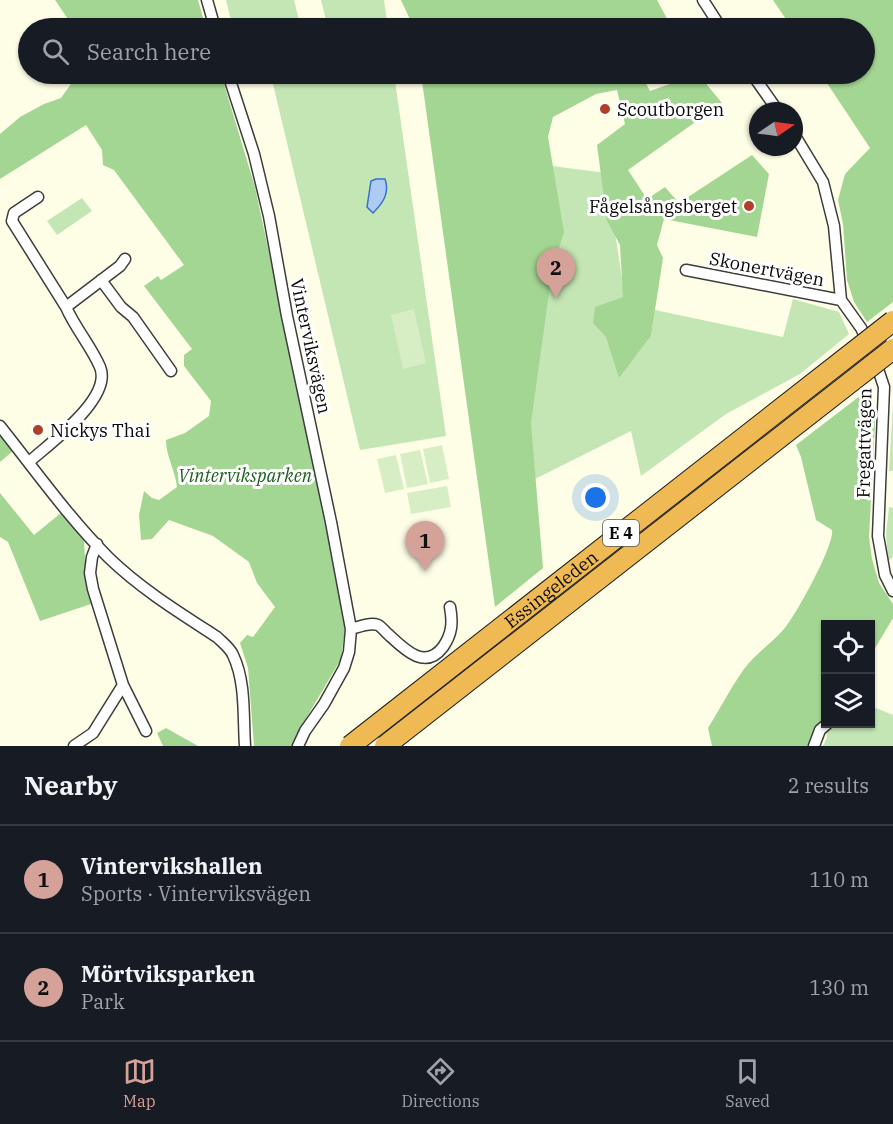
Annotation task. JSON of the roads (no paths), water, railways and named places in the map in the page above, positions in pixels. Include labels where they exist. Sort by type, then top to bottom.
[{"type":"highway","name":"Essingeleden","points":[[350,746],[893,321]]},
{"type":"highway","name":"Essingeleden","points":[[386,746],[893,350]]},
{"type":"street","points":[[207,0],[212,18]]},
{"type":"street","points":[[703,0],[715,18]]},
{"type":"street","name":"Vinterviksvägen","points":[[231,84],[254,154],[269,216],[286,316],[331,522],[351,629],[349,652],[344,668],[298,746]]},
{"type":"street","points":[[759,84],[772,102]]},
{"type":"street","points":[[803,148],[816,169],[827,196],[834,226],[841,300]]},
{"type":"street","points":[[29,462],[84,411],[96,397],[103,381],[101,369],[66,307],[12,221],[14,213],[38,197]]},
{"type":"street","points":[[66,307],[120,266],[125,259]]},
{"type":"street","name":"Skonertvägen","points":[[686,270],[841,300]]},
{"type":"street","points":[[101,280],[121,307],[133,317],[171,371]]},
{"type":"street","name":"Fregattvägen","points":[[841,300],[861,328],[872,351],[884,387],[878,536],[885,575],[893,591]]},
{"type":"street","points":[[0,426],[97,544],[137,582],[217,637],[228,648],[238,671],[245,746]]},
{"type":"street","points":[[97,544],[92,557],[90,573],[93,590],[123,686],[146,731]]},
{"type":"street","points":[[351,629],[368,624],[378,625],[412,655],[422,658],[431,657],[441,650],[449,637],[453,622],[450,607]]},
{"type":"street","points":[[74,746],[93,733],[123,686]]},
{"type":"street","points":[[814,746],[821,728]]},
{"type":"water","points":[[385,179],[387,189],[383,202],[373,213],[367,207],[371,181]]},
{"type":"place","name":"Scoutborgen","points":[[605,109]]},
{"type":"place","name":"Fågelsångsberget","points":[[749,206]]},
{"type":"place","name":"Mörtviksparken","points":[[556,298]]},
{"type":"place","name":"Nickys Thai","points":[[38,430]]},
{"type":"place","name":"Vintervikshallen","points":[[425,571]]},
{"type":"park label","name":"Vinterviksparken","points":[[245,475]]}]
